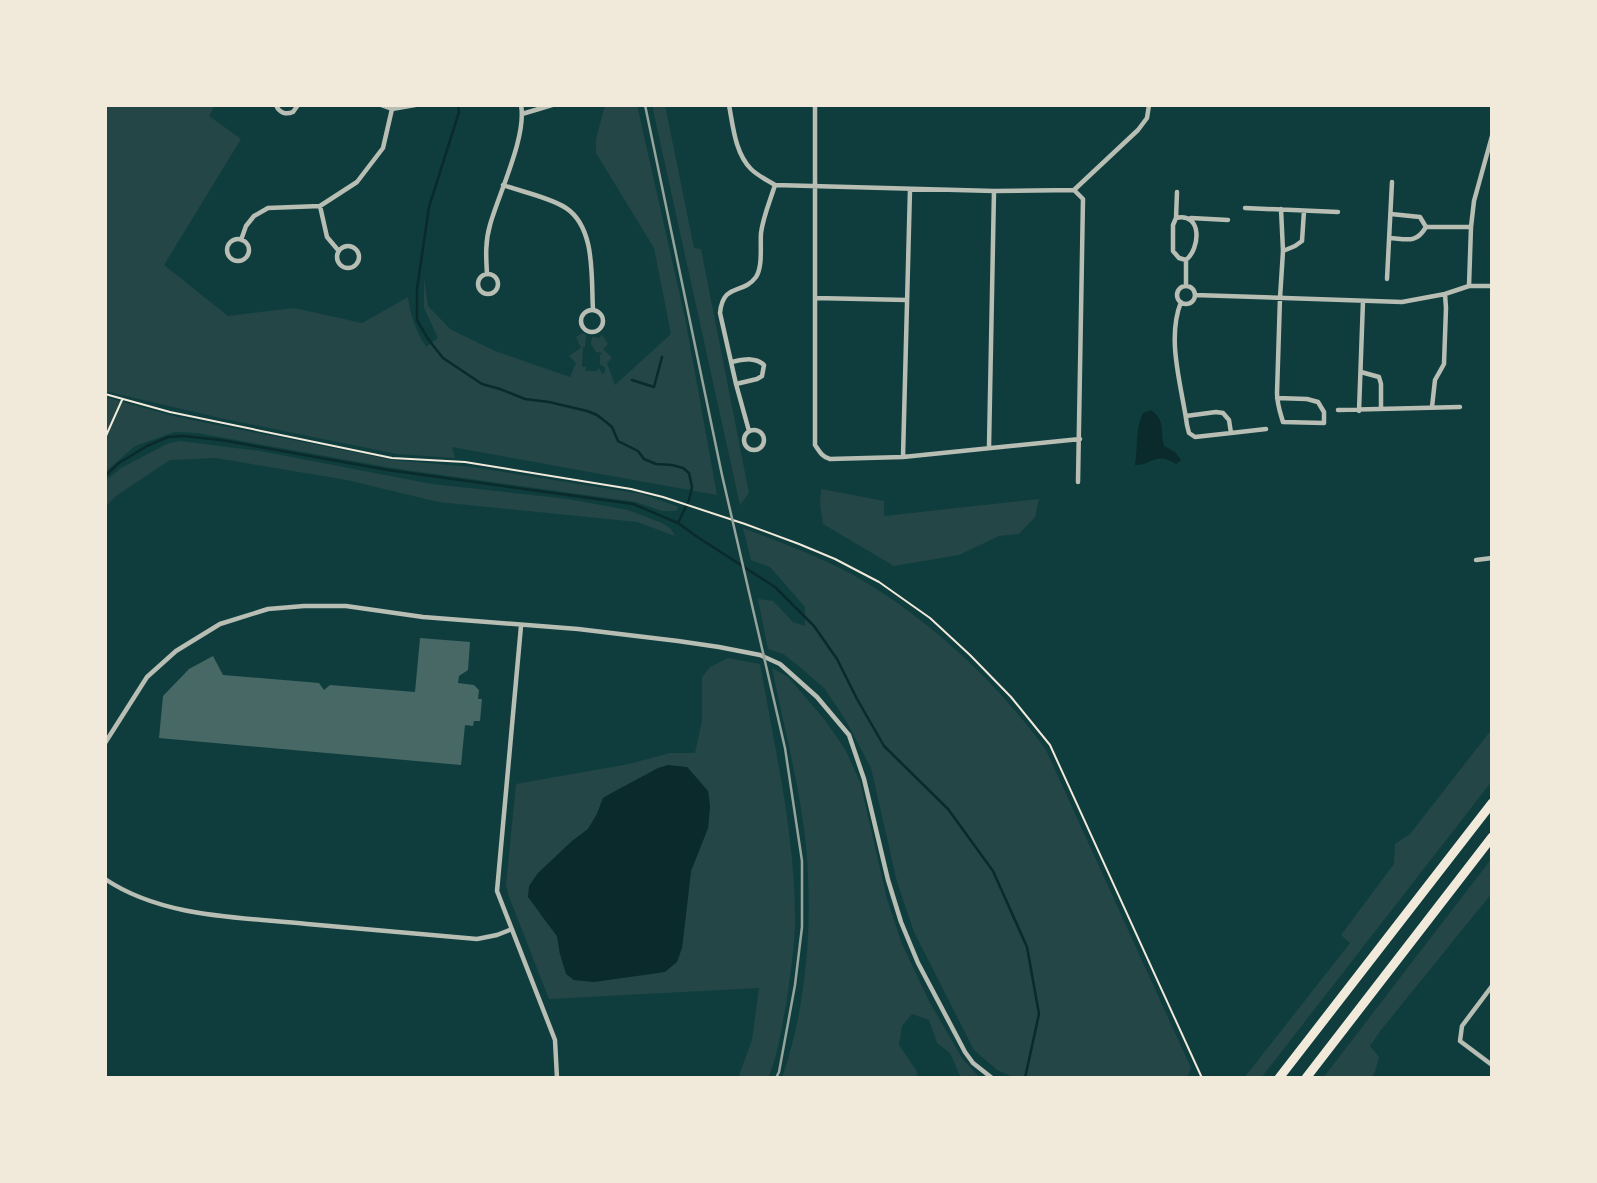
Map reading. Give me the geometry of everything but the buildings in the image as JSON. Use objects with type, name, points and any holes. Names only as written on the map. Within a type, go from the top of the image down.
[{"type":"highway","points":[[1279,1078],[1492,803]]},
{"type":"highway","points":[[1306,1078],[1492,837]]},
{"type":"street","points":[[276,105],[279,111],[286,114],[293,112],[298,105]]},
{"type":"street","points":[[381,105],[392,108],[415,105]]},
{"type":"street","points":[[487,274],[486,241],[519,135],[521,105]]},
{"type":"street","points":[[522,114],[552,105]]},
{"type":"street","points":[[729,105],[737,146],[744,160],[752,170],[775,185],[994,191],[1074,190],[1138,130],[1147,118],[1149,105]]},
{"type":"street","points":[[815,105],[815,445],[830,459],[903,457],[1080,439]]},
{"type":"street","points":[[241,240],[246,226],[254,216],[268,208],[320,206],[357,182],[383,148],[392,108]]},
{"type":"street","points":[[1469,286],[1474,201],[1492,136]]},
{"type":"street","points":[[1387,279],[1392,182]]},
{"type":"street","points":[[749,431],[720,313],[723,297],[749,284],[758,275],[764,217],[775,185]]},
{"type":"street","points":[[503,186],[556,204],[567,209],[579,220],[588,242],[593,310]]},
{"type":"street","points":[[903,457],[910,189]]},
{"type":"street","points":[[1074,190],[1083,199],[1078,482]]},
{"type":"street","points":[[989,447],[994,191]]},
{"type":"street","points":[[1177,192],[1173,251],[1179,258],[1186,260]]},
{"type":"street","points":[[320,206],[327,237],[338,250],[337,260],[341,266],[351,268],[357,263],[358,252],[352,246],[338,250]]},
{"type":"street","points":[[1245,208],[1338,212]]},
{"type":"street","points":[[1277,398],[1318,402],[1324,412],[1324,423],[1283,422],[1277,398],[1283,251],[1281,209]]},
{"type":"street","points":[[1283,251],[1302,241],[1304,211]]},
{"type":"street","points":[[1391,214],[1420,217],[1426,227]]},
{"type":"street","points":[[1176,218],[1228,220]]},
{"type":"street","points":[[1186,260],[1195,249],[1195,225],[1190,218]]},
{"type":"street","points":[[1426,227],[1471,227]]},
{"type":"street","points":[[1389,238],[1416,239],[1426,227]]},
{"type":"street","points":[[241,240],[247,244],[249,251],[246,258],[236,261],[228,255],[227,248],[231,242],[241,240]]},
{"type":"street","points":[[1186,260],[1186,286]]},
{"type":"street","points":[[487,274],[496,278],[498,284],[494,292],[488,294],[481,292],[477,283],[481,276],[487,274]]},
{"type":"street","points":[[1186,286],[1193,289],[1195,295],[1192,303],[1186,304],[1178,299],[1177,293],[1180,288],[1186,286]]},
{"type":"street","points":[[1195,295],[1402,303],[1469,286],[1492,286]]},
{"type":"street","points":[[1432,407],[1435,380],[1444,363],[1445,294]]},
{"type":"street","points":[[815,298],[907,300]]},
{"type":"street","points":[[1359,411],[1363,300]]},
{"type":"street","points":[[1181,302],[1175,330],[1176,365],[1189,433],[1195,437],[1266,429]]},
{"type":"street","points":[[593,310],[600,313],[603,319],[602,326],[593,332],[584,328],[581,321],[584,314],[593,310]]},
{"type":"street","points":[[731,362],[753,359],[760,360],[764,365],[762,376],[736,384]]},
{"type":"street","points":[[1361,372],[1379,377],[1381,408]]},
{"type":"street","points":[[1338,410],[1460,407]]},
{"type":"street","points":[[1185,416],[1223,413],[1229,420],[1231,433]]},
{"type":"street","points":[[755,430],[763,436],[764,443],[760,449],[754,451],[745,446],[743,439],[749,431],[755,430]]},
{"type":"street","points":[[1476,559],[1492,558]]},
{"type":"street","points":[[105,743],[147,677],[176,651],[220,624],[268,609],[346,606],[424,617],[578,629],[719,646],[760,655],[780,664],[817,697],[849,735],[864,779],[901,922],[918,962],[965,1052],[973,1063],[992,1078]]},
{"type":"street","points":[[521,626],[497,891],[555,1040],[557,1078]]},
{"type":"street","points":[[105,879],[118,888],[153,902],[202,914],[477,939],[512,929]]},
{"type":"street","points":[[1492,986],[1462,1026],[1460,1041],[1492,1065]]},
{"type":"path","points":[[105,394],[170,412],[392,458],[464,461],[631,489],[663,497],[799,544],[879,582],[930,618],[970,655],[1011,697],[1050,745],[1202,1078]]},
{"type":"path","points":[[105,438],[122,399]]},
{"type":"shaded area","points":[[105,105],[215,105],[209,116],[241,139],[164,265],[228,316],[294,308],[362,323],[408,297],[414,323],[426,347],[438,338],[424,308],[424,278],[428,306],[450,329],[495,351],[570,377],[576,363],[569,356],[581,348],[576,337],[583,333],[586,335],[582,367],[586,367],[585,371],[597,371],[599,368],[602,374],[605,373],[605,368],[600,364],[600,355],[603,353],[596,352],[591,344],[592,337],[599,338],[602,335],[608,344],[603,349],[612,358],[607,363],[615,385],[671,334],[654,248],[596,153],[596,139],[605,105],[637,105],[685,318],[717,495],[452,447],[455,458],[397,454],[220,418],[105,391]]},
{"type":"shaded area","points":[[652,105],[665,105],[694,248],[701,249],[749,493],[740,505]]},
{"type":"shaded area","points":[[105,397],[177,417],[393,460],[472,467],[642,494],[679,507],[676,511],[662,511],[636,502],[392,468],[197,433],[175,432],[135,446],[105,472]]},
{"type":"shaded area","points":[[1151,410],[1161,422],[1164,446],[1175,452],[1181,460],[1176,464],[1159,459],[1135,465],[1140,419],[1143,413]]},
{"type":"shaded area","points":[[180,441],[260,451],[432,484],[568,499],[628,510],[662,523],[671,529],[675,536],[637,522],[438,502],[347,480],[216,458],[170,460],[116,496],[105,507],[105,481],[121,468],[169,443]]},
{"type":"shaded area","points":[[821,489],[884,501],[884,516],[1039,499],[1035,517],[1019,534],[999,536],[959,555],[894,566],[823,524]]},
{"type":"shaded area","points":[[743,528],[838,567],[897,602],[952,646],[1025,723],[1046,750],[1191,1068],[1187,1078],[1015,1078],[997,1070],[974,1050],[914,932],[897,882],[871,768],[845,719],[825,689],[783,654],[768,649],[758,599],[773,601],[793,622],[805,626],[805,607],[770,567],[751,560]]},
{"type":"shaded area","points":[[728,658],[760,664],[788,826],[794,892],[794,945],[781,1033],[768,1078],[738,1078],[752,1040],[759,988],[549,999],[506,884],[516,784],[629,764],[670,753],[695,753],[702,721],[702,677],[710,667]],"holes":[[[687,767],[708,791],[708,828],[691,871],[682,948],[560,954],[557,936],[540,914],[562,851],[588,829],[603,798],[643,776]]]},
{"type":"shaded area","points":[[772,668],[788,677],[824,719],[845,749],[860,782],[887,899],[902,944],[930,1003],[962,1058],[980,1078],[961,1078],[950,1053],[937,1043],[929,1020],[912,1014],[902,1026],[899,1045],[916,1070],[918,1078],[782,1078],[802,993],[809,904],[800,801]]},
{"type":"shaded area","points":[[1492,729],[1492,781],[1261,1078],[1244,1078],[1350,943],[1341,935],[1394,864],[1395,844],[1410,834]]},
{"type":"shaded area","points":[[668,765],[687,767],[708,791],[710,806],[708,828],[691,871],[682,948],[677,962],[665,972],[594,982],[574,980],[566,974],[557,936],[528,897],[529,886],[538,873],[588,829],[603,798]]},
{"type":"shaded area","points":[[1492,858],[1492,893],[1370,1046],[1379,1057],[1371,1078],[1323,1078]]},
{"type":"waterway","points":[[458,105],[459,112],[429,207],[417,289],[417,320],[443,358],[482,384],[525,399],[549,402],[597,415],[612,427],[618,441],[638,451],[644,459],[656,464],[683,468],[689,473],[692,487],[679,521]]},
{"type":"waterway","points":[[632,380],[654,387],[662,357]]},
{"type":"waterway","points":[[105,476],[119,463],[147,446],[168,437],[183,436],[221,440],[388,470],[633,504],[678,523],[775,587],[814,626],[837,659],[884,746],[948,809],[993,871],[1027,947],[1039,1014],[1025,1078]]},
{"type":"railway","points":[[645,105],[722,475],[785,748],[802,861],[802,927],[795,985],[776,1078]]}]
